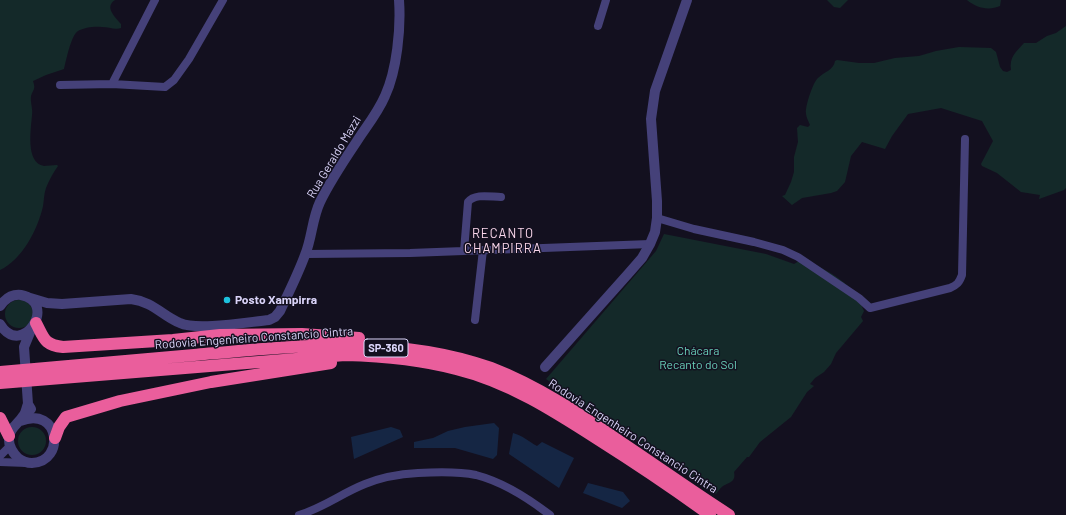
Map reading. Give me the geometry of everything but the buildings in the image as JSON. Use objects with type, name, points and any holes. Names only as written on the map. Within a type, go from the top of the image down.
[{"type":"highway","points":[[35,323],[47,343],[53,346],[63,347],[173,340],[220,335],[288,334],[371,339],[388,342],[406,354]]},
{"type":"highway","name":"Rodovia Engenheiro Constancio Cintra","points":[[0,372],[298,347],[346,345],[406,354],[502,384],[530,397],[560,414],[609,446],[710,515]]},
{"type":"highway","name":"Rodovia Engenheiro Constancio Cintra","points":[[0,383],[344,355],[378,356],[431,352],[468,360],[541,391],[573,410],[729,515]]},
{"type":"highway","points":[[55,438],[59,427],[66,417],[120,401],[211,382],[331,363],[381,362],[406,354]]},
{"type":"highway","points":[[0,418],[10,441]]},
{"type":"street","points":[[112,84],[155,0]]},
{"type":"street","points":[[60,85],[112,84],[161,87],[169,84],[174,80],[189,59],[223,0]]},
{"type":"street","name":"Rua Geraldo Mazzi","points":[[62,304],[131,299],[142,300],[179,323],[189,326],[203,327],[269,320],[275,317],[280,311],[306,254],[315,214],[320,202],[343,162],[377,111],[385,96],[391,80],[398,33],[399,0]]},
{"type":"street","points":[[598,26],[606,0]]},
{"type":"street","points":[[545,367],[642,258],[655,232],[657,200],[650,118],[655,91],[687,0]]},
{"type":"street","points":[[657,218],[694,229],[783,250],[863,301],[870,308],[950,288],[956,286],[960,282],[962,275],[965,139]]},
{"type":"street","points":[[464,251],[468,202],[476,197],[501,197]]},
{"type":"street","points":[[306,254],[464,251],[650,244]]},
{"type":"street","points":[[475,320],[484,250]]},
{"type":"street","points":[[0,306],[5,300],[12,296],[20,295],[47,303],[62,304]]},
{"type":"street","points":[[0,456],[10,441],[13,427],[25,414],[28,404],[24,349],[35,323],[37,308],[28,297]]},
{"type":"street","points":[[0,324],[3,329],[10,333],[17,335],[25,334],[35,323],[62,304]]},
{"type":"street","points":[[10,333],[24,349]]},
{"type":"street","points":[[28,404],[38,418]]},
{"type":"street","points":[[0,462],[37,462],[50,454],[54,446],[55,438],[52,429],[46,422],[38,418],[28,417],[20,421]]},
{"type":"street","points":[[10,441],[13,454],[20,460],[28,463]]},
{"type":"street","points":[[299,515],[318,509],[365,483],[392,475],[434,472],[475,475],[493,481],[520,494],[550,515]]},
{"type":"green space","points":[[0,0],[115,0],[110,6],[110,9],[121,24],[121,28],[93,27],[78,31],[75,33],[71,43],[64,69],[33,81],[34,88],[31,96],[32,113],[30,144],[34,159],[44,166],[58,166],[46,188],[41,215],[28,243],[15,259],[0,270]]},
{"type":"green space","points":[[827,0],[848,0],[840,8],[834,7]]},
{"type":"green space","points":[[967,0],[1001,0],[1000,6],[996,8],[983,8]]},
{"type":"green space","points":[[1066,26],[1066,188],[1064,190],[1039,199],[1040,195],[1021,192],[997,173],[982,166],[981,164],[993,141],[982,121],[941,108],[908,114],[892,136],[885,149],[862,142],[851,156],[845,182],[837,191],[802,198],[792,205],[782,196],[785,195],[794,172],[794,157],[798,142],[797,128],[800,125],[808,127],[810,125],[806,116],[806,110],[812,89],[816,80],[833,67],[835,61],[874,63],[895,58],[919,56],[959,47],[991,48],[996,52],[1000,67],[1003,71],[1007,72],[1011,70],[1012,58],[1024,43],[1036,43]]},
{"type":"green space","name":"Chácara Recanto do Sol","points":[[664,234],[766,254],[794,264],[801,260],[808,262],[824,269],[847,285],[858,297],[864,311],[861,317],[863,321],[836,353],[831,364],[810,384],[814,386],[807,392],[791,417],[760,442],[749,457],[747,457],[734,472],[733,480],[722,487],[716,494],[546,379],[656,251]]},
{"type":"green space","points":[[19,300],[25,301],[29,304],[32,308],[32,320],[29,324],[25,327],[19,328],[13,327],[9,324],[6,320],[5,314],[6,308],[9,304],[13,301]]},
{"type":"green space","points":[[32,427],[42,431],[46,441],[42,451],[32,455],[22,451],[18,441],[22,431]]},
{"type":"water","points":[[494,423],[499,428],[497,455],[493,459],[455,448],[414,448],[414,442],[433,438],[448,431]]},
{"type":"water","points":[[391,427],[400,430],[403,437],[354,459],[351,437]]},
{"type":"water","points":[[513,433],[523,437],[537,446],[542,442],[574,458],[559,488],[509,454]]},
{"type":"water","points":[[588,483],[623,492],[630,501],[622,508],[583,493]]},
{"type":"place","name":"Posto Xampirra","points":[[227,300]]},
{"type":"district","name":"RECANTO CHAMPIRRA","points":[[503,242]]}]
